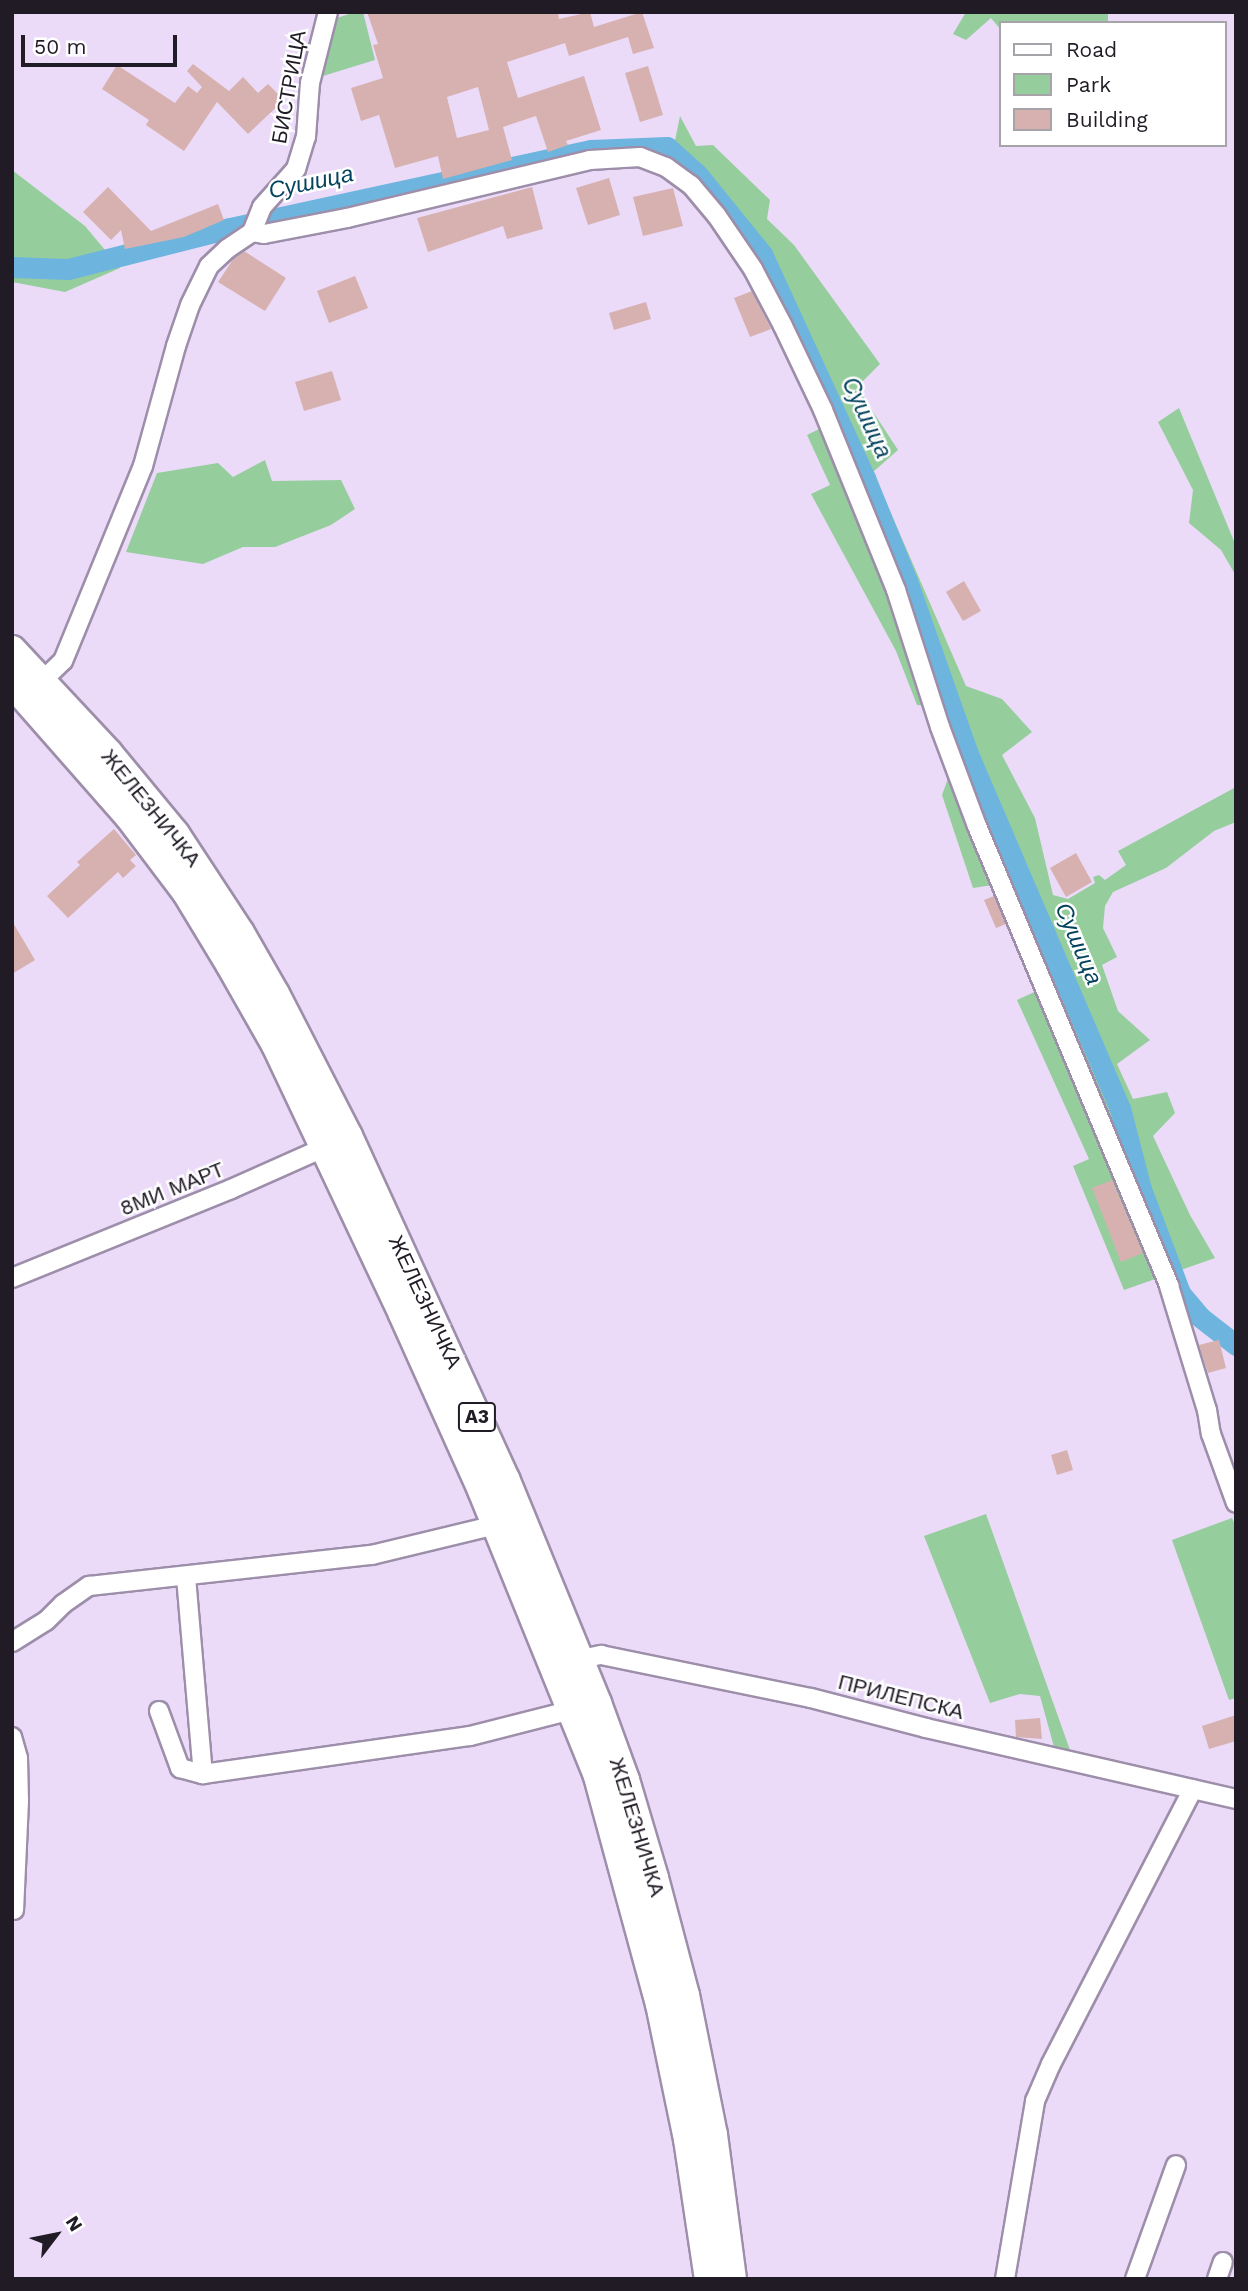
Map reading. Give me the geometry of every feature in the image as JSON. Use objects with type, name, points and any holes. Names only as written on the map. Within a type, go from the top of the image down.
[{"type":"main road","name":"ЖЕЛЕЗНИЧКА","points":[[12,650],[27,687],[108,753],[175,834],[209,882],[275,994],[404,1314],[496,1525],[567,1663]]},
{"type":"main road","name":"ЖЕЛЕЗНИЧКА","points":[[336,1142],[506,1481],[584,1707],[625,1780],[685,1995],[713,2135],[732,2279]]},
{"type":"main road","name":"ЖЕЛЕЗНИЧКА","points":[[584,1707],[597,1776],[660,2004],[688,2139],[709,2279]]},
{"type":"street","name":"БИСТРИЦА","points":[[252,232],[262,207],[296,169],[306,137],[310,83],[328,12]]},
{"type":"street","points":[[27,687],[63,661],[143,466],[190,305],[209,266],[227,249],[252,232],[264,234],[347,218],[590,160],[640,157],[666,167],[691,185],[717,216],[753,270],[811,386],[896,590],[977,827],[1169,1286],[1207,1410],[1211,1434],[1236,1503]]},
{"type":"street","name":"8МИ МАРТ","points":[[12,1278],[231,1189],[336,1142]]},
{"type":"street","points":[[12,1642],[46,1621],[63,1604],[89,1587],[372,1555],[496,1525]]},
{"type":"street","points":[[186,1577],[202,1774]]},
{"type":"street","name":"ПРИЛЕПСКА","points":[[567,1663],[601,1655],[811,1698],[926,1728],[1236,1799]]},
{"type":"street","points":[[159,1710],[180,1768],[202,1774],[470,1735],[584,1707]]},
{"type":"street","points":[[12,1737],[18,1758],[19,1801],[14,1910]]},
{"type":"street","points":[[1005,2279],[1035,2101],[1051,2064],[1193,1789]]},
{"type":"street","points":[[1135,2279],[1176,2165]]},
{"type":"green space","points":[[363,12],[375,60],[323,76],[337,18]]},
{"type":"green space","points":[[966,12],[1108,12],[1108,21],[1000,21],[1000,29],[991,18],[966,40],[953,34]]},
{"type":"green space","points":[[680,116],[696,146],[713,145],[770,200],[767,219],[794,245],[880,364],[857,387],[898,450],[873,472],[966,686],[1002,699],[1032,732],[1002,755],[1035,818],[1053,895],[1068,899],[1095,883],[1093,877],[1099,875],[1105,880],[1126,865],[1118,851],[1236,787],[1236,822],[1214,831],[1166,868],[1113,892],[1105,906],[1103,928],[1117,957],[1102,965],[1118,1011],[1150,1040],[1117,1064],[1133,1099],[1167,1092],[1175,1113],[1153,1136],[1190,1215],[1215,1258],[1124,1290],[1073,1166],[1089,1159],[1017,1000],[1043,988],[999,884],[973,888],[942,795],[950,773],[931,706],[917,705],[896,651],[811,494],[830,485],[807,435],[821,428],[753,268],[671,160]]},
{"type":"green space","points":[[12,170],[85,226],[120,268],[65,292],[12,282]]},
{"type":"green space","points":[[1179,408],[1236,546],[1236,576],[1221,550],[1189,523],[1193,490],[1158,422]]},
{"type":"green space","points":[[265,460],[272,481],[341,480],[355,509],[331,525],[275,547],[243,547],[203,564],[126,552],[157,473],[218,463],[233,477]]},
{"type":"green space","points":[[986,1514],[1070,1750],[1054,1747],[1040,1696],[1020,1694],[990,1703],[924,1536]]},
{"type":"green space","points":[[1232,1518],[1236,1527],[1236,1698],[1229,1700],[1172,1540]]},
{"type":"building","points":[[367,12],[558,12],[559,19],[590,12],[594,27],[642,12],[654,48],[633,54],[628,37],[569,56],[565,43],[507,62],[518,98],[584,76],[601,130],[566,141],[568,145],[548,152],[536,116],[503,127],[512,160],[443,179],[438,156],[395,168],[379,115],[361,121],[351,88],[383,78],[373,45],[378,44]],"holes":[[[478,87],[489,130],[457,138],[447,97]]]},
{"type":"building","points":[[193,64],[229,91],[243,77],[258,93],[268,84],[284,100],[248,134],[217,102],[184,151],[146,125],[149,120],[102,89],[117,65],[175,103],[188,86],[197,93],[202,87],[187,71]]},
{"type":"building","points":[[648,66],[663,115],[640,122],[625,73]]},
{"type":"building","points":[[609,178],[620,215],[588,225],[576,188]]},
{"type":"building","points":[[108,187],[151,231],[218,204],[224,220],[184,237],[125,249],[121,230],[111,240],[83,212]]},
{"type":"building","points":[[532,187],[543,229],[507,239],[503,226],[428,252],[417,218]]},
{"type":"building","points":[[673,188],[683,226],[643,236],[633,197]]},
{"type":"building","points":[[244,251],[286,278],[265,311],[218,282],[234,258]]},
{"type":"building","points":[[355,276],[368,308],[329,323],[317,291]]},
{"type":"building","points":[[752,291],[771,329],[750,337],[734,298]]},
{"type":"building","points":[[646,302],[651,319],[614,330],[609,313]]},
{"type":"building","points":[[332,371],[341,400],[304,411],[295,382]]},
{"type":"building","points":[[964,581],[981,611],[963,621],[946,592]]},
{"type":"building","points":[[114,829],[136,855],[130,860],[136,866],[123,878],[118,872],[68,918],[47,896],[80,865],[77,862]]},
{"type":"building","points":[[1076,853],[1092,882],[1066,897],[1050,868]]},
{"type":"building","points":[[994,896],[1006,924],[996,928],[984,900]]},
{"type":"building","points":[[12,921],[35,960],[12,974]]},
{"type":"building","points":[[1112,1180],[1143,1253],[1121,1262],[1092,1188]]},
{"type":"building","points":[[1219,1340],[1226,1368],[1208,1373],[1199,1345]]},
{"type":"building","points":[[1067,1450],[1073,1470],[1057,1475],[1051,1455]]},
{"type":"building","points":[[1236,1715],[1236,1741],[1209,1749],[1202,1726]]},
{"type":"building","points":[[1040,1718],[1042,1739],[1016,1737],[1015,1720]]},
{"type":"waterway","name":"Сушица","points":[[12,267],[68,269],[230,228],[591,150],[667,147],[698,175],[762,254],[865,478],[907,581],[968,754],[1120,1108],[1141,1189],[1180,1293],[1200,1317],[1236,1345]]}]
